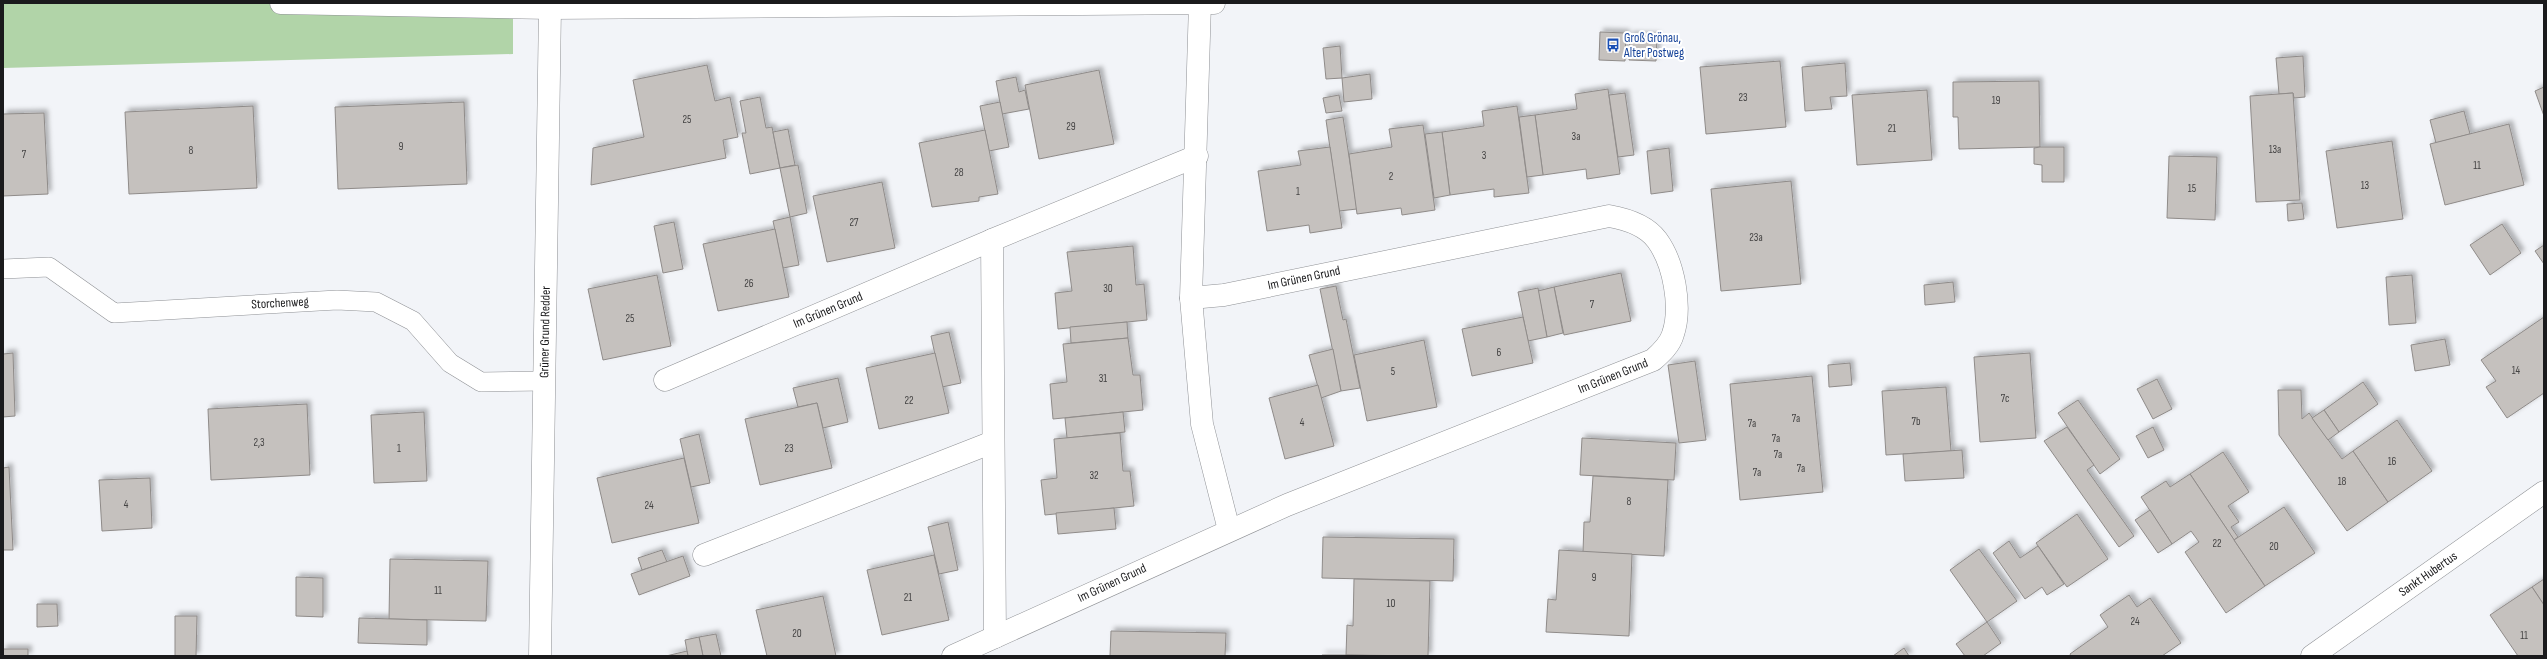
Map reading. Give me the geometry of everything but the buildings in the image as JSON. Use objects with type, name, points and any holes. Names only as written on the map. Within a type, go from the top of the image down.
[{"type":"street","points":[[281,3],[550,8],[1214,3]]},
{"type":"street","points":[[1200,3],[1197,156],[1191,298],[1202,424],[1229,530]]},
{"type":"street","name":"Grüner Grund Redder","points":[[540,656],[550,8]]},
{"type":"street","name":"Im Grünen Grund","points":[[664,380],[992,240],[1197,156]]},
{"type":"street","name":"Im Grünen Grund","points":[[953,656],[1229,530],[1653,360],[1664,350],[1673,334],[1676,305],[1670,269],[1657,239],[1638,225],[1609,216],[1232,293],[1191,298]]},
{"type":"street","points":[[992,240],[995,637]]},
{"type":"street","points":[[704,555],[993,442]]},
{"type":"street","name":"Sankt Hubertus","points":[[2312,656],[2544,492]]},
{"type":"lane","name":"Storchenweg","points":[[3,268],[49,267],[114,313],[337,300],[376,302],[413,321],[450,363],[481,382],[544,382]]},
{"type":"green space","points":[[3,3],[513,3],[513,54],[3,68]]},
{"type":"place","name":"Groß Grönau, Alter Postweg","points":[[1613,45]]}]
